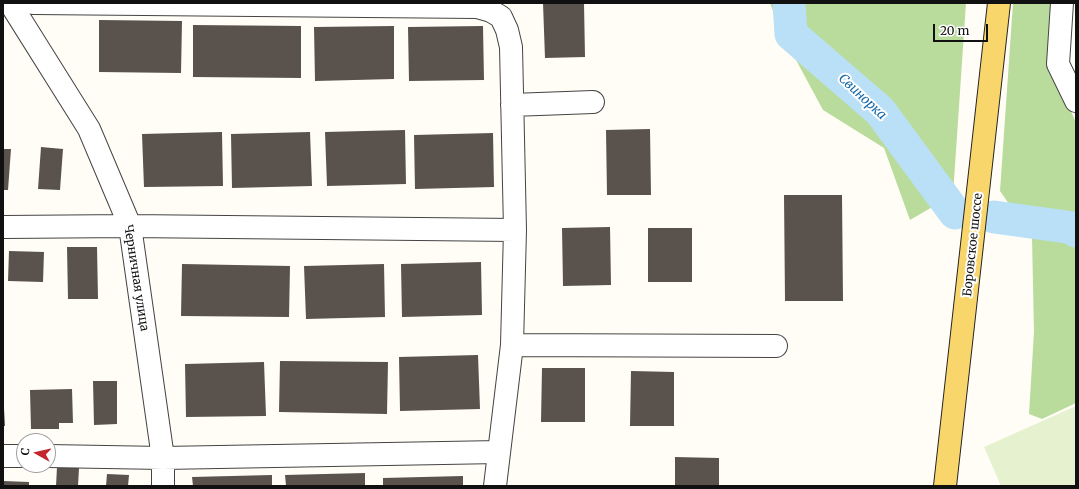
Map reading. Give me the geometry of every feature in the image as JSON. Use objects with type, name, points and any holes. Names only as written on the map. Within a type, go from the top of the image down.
[{"type":"main road","name":"Боровское шоссе","points":[[945,486],[999,3]]},
{"type":"street","name":"Черничная улица","points":[[10,3],[89,129],[130,226],[163,458],[163,486]]},
{"type":"street","points":[[33,3],[477,7],[491,11],[501,17],[507,30],[511,47],[515,230],[512,345],[495,486]]},
{"type":"street","points":[[1062,3],[1067,62],[1076,100]]},
{"type":"street","points":[[512,105],[593,102]]},
{"type":"street","points":[[3,227],[130,226],[515,230]]},
{"type":"street","points":[[512,345],[776,346]]},
{"type":"street","points":[[56,456],[163,458],[499,452]]},
{"type":"street","points":[[3,456],[16,456]]},
{"type":"green space","points":[[770,3],[966,3],[953,195],[910,220],[884,148],[823,110],[782,34]]},
{"type":"green space","points":[[1013,3],[1054,3],[1053,68],[1076,123],[1076,403],[1042,419],[1029,414],[1034,332],[1032,237],[1000,191]]},
{"type":"green space","points":[[1076,406],[1076,486],[1001,486],[984,447]]},
{"type":"building","points":[[543,3],[584,3],[585,57],[545,58]]},
{"type":"building","points":[[99,20],[182,21],[181,73],[99,72]]},
{"type":"building","points":[[193,25],[301,26],[301,78],[193,77]]},
{"type":"building","points":[[394,26],[394,79],[315,81],[314,27]]},
{"type":"building","points":[[483,26],[484,80],[409,81],[408,27]]},
{"type":"building","points":[[650,129],[651,195],[607,195],[606,130]]},
{"type":"building","points":[[405,130],[406,184],[327,186],[325,132]]},
{"type":"building","points":[[222,132],[223,186],[144,187],[142,134]]},
{"type":"building","points":[[310,132],[312,186],[232,188],[231,134]]},
{"type":"building","points":[[493,133],[494,187],[415,189],[414,135]]},
{"type":"building","points":[[41,147],[63,149],[60,190],[38,189]]},
{"type":"building","points":[[3,149],[11,149],[8,190],[3,190]]},
{"type":"building","points":[[784,195],[842,195],[843,301],[785,301]]},
{"type":"building","points":[[610,227],[611,285],[563,286],[562,228]]},
{"type":"building","points":[[648,228],[692,228],[692,282],[648,282]]},
{"type":"building","points":[[67,247],[97,247],[98,299],[68,299]]},
{"type":"building","points":[[9,251],[44,252],[43,282],[8,281]]},
{"type":"building","points":[[481,262],[482,315],[402,317],[401,264]]},
{"type":"building","points":[[182,264],[290,266],[289,317],[181,316]]},
{"type":"building","points":[[384,264],[385,317],[306,319],[304,266]]},
{"type":"building","points":[[478,355],[480,409],[400,411],[399,357]]},
{"type":"building","points":[[280,361],[388,362],[387,414],[279,412]]},
{"type":"building","points":[[264,362],[266,416],[186,417],[185,364]]},
{"type":"building","points":[[542,368],[585,368],[585,422],[541,422]]},
{"type":"building","points":[[631,371],[674,372],[674,426],[630,426]]},
{"type":"building","points":[[93,381],[117,381],[117,424],[94,425]]},
{"type":"building","points":[[72,389],[73,423],[59,423],[59,429],[31,429],[30,390]]},
{"type":"building","points":[[4,408],[5,426],[3,426]]},
{"type":"building","points":[[675,457],[719,458],[719,486],[675,486]]},
{"type":"building","points":[[57,467],[79,468],[78,486],[56,486]]},
{"type":"building","points":[[365,473],[365,486],[286,486],[285,475]]},
{"type":"building","points":[[107,474],[129,475],[128,486],[106,486]]},
{"type":"building","points":[[272,475],[272,486],[193,486],[192,477]]},
{"type":"building","points":[[463,476],[463,486],[383,486],[383,478]]},
{"type":"building","points":[[3,481],[29,482],[29,486],[3,486]]},
{"type":"waterway","name":"Свинорка","points":[[789,3],[791,34],[880,111],[955,213]]},
{"type":"waterway","name":"Свинорка","points":[[994,217],[1074,228],[1076,231]]}]
